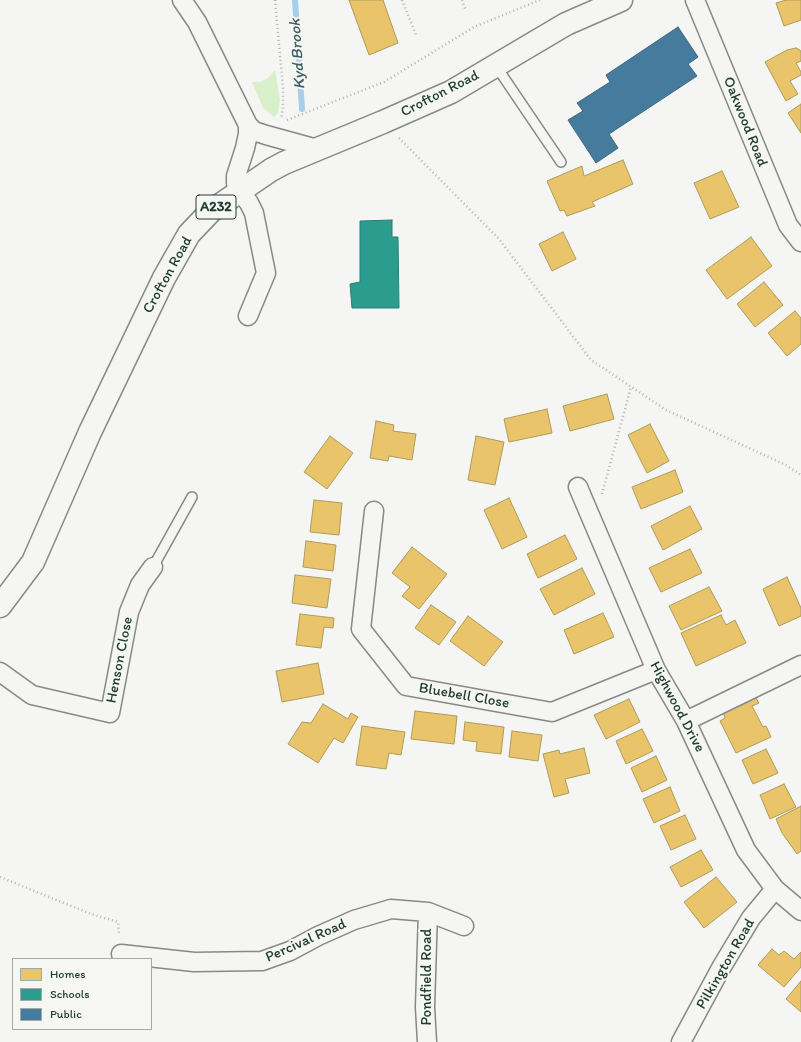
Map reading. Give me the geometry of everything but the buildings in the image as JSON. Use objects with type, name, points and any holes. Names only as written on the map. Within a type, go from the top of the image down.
[{"type":"main road","name":"Crofton Road","points":[[0,606],[33,562],[90,432],[164,278],[189,234],[211,211],[271,170],[284,163],[451,92],[566,24],[621,0]]},
{"type":"street","points":[[182,0],[197,22],[248,125],[254,130],[266,135],[318,149]]},
{"type":"street","name":"Oakwood Road","points":[[695,0],[788,225],[801,242]]},
{"type":"street","points":[[248,125],[248,134],[236,176],[236,184],[254,213],[266,273],[248,316]]},
{"type":"street","name":"Highwood Drive","points":[[578,487],[656,670],[686,721],[746,850],[775,889],[801,911]]},
{"type":"street","name":"Bluebell Close","points":[[374,511],[362,629],[406,686],[552,712],[656,670]]},
{"type":"street","name":"Henson Close","points":[[0,672],[32,695],[110,713],[129,612],[140,585],[153,567]]},
{"type":"street","points":[[686,721],[801,665]]},
{"type":"street","name":"Pilkington Road","points":[[681,1042],[721,968],[751,918],[775,889]]},
{"type":"street","name":"Percival Road","points":[[121,954],[194,962],[262,961],[290,951],[318,936],[354,920],[391,909],[428,912],[464,926]]},
{"type":"street","name":"Pondfield Road","points":[[427,1042],[425,1007],[428,912]]},
{"type":"lane","points":[[496,66],[561,162]]},
{"type":"lane","points":[[153,567],[192,497]]},
{"type":"path","points":[[275,0],[283,88],[283,108],[279,124],[384,82],[474,28],[540,0]]},
{"type":"path","points":[[402,0],[416,35]]},
{"type":"path","points":[[462,0],[466,11]]},
{"type":"path","points":[[383,122],[499,239],[591,360],[666,410],[786,464],[801,475]]},
{"type":"path","points":[[602,494],[631,387]]},
{"type":"path","points":[[0,877],[91,914],[118,922],[121,954]]},
{"type":"green space","points":[[275,70],[280,100],[278,113],[274,117],[263,108],[252,82],[260,82],[268,78]]},
{"type":"waterway","name":"Kyd Brook","points":[[295,0],[302,109]]}]
